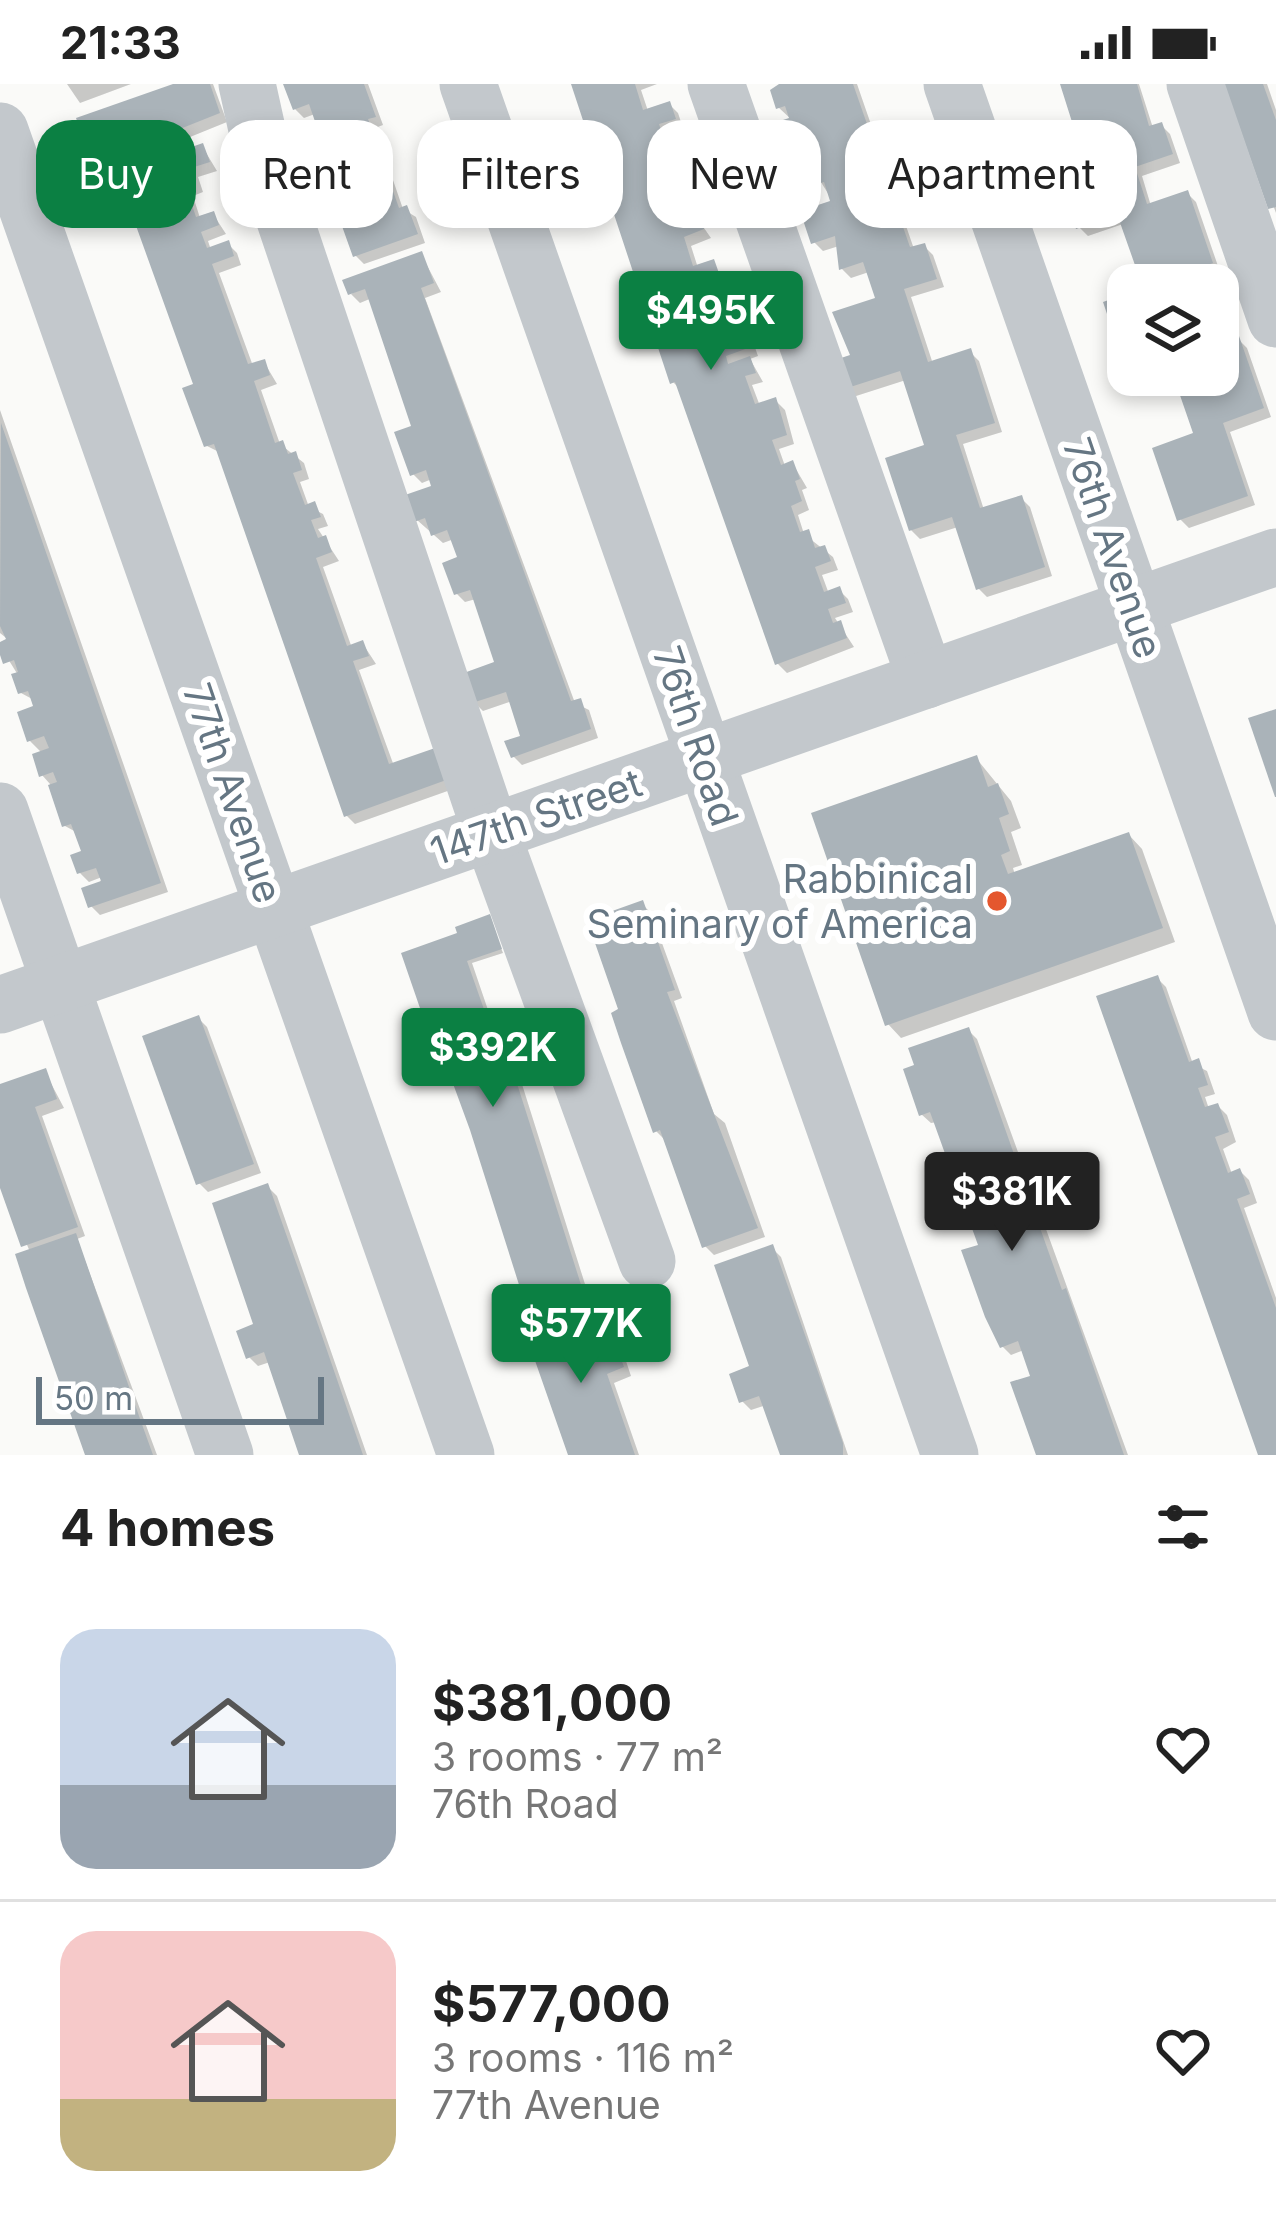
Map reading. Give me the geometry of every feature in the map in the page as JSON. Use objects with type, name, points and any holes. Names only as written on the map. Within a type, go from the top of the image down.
[{"type":"street","points":[[247,84],[262,152],[491,832],[646,1261]]},
{"type":"street","name":"76th Road","points":[[468,84],[950,1455]]},
{"type":"street","points":[[716,84],[926,680]]},
{"type":"street","name":"76th Avenue","points":[[952,84],[1276,1012]]},
{"type":"street","points":[[1195,84],[1276,319]]},
{"type":"street","name":"77th Avenue","points":[[0,131],[466,1455]]},
{"type":"street","name":"147th Street","points":[[0,1005],[1276,557]]},
{"type":"street","points":[[0,811],[225,1455]]},
{"type":"building","points":[[173,84],[210,84],[220,113],[196,123],[76,118]]},
{"type":"building","points":[[283,84],[364,84],[376,117],[314,120],[309,104],[293,110]]},
{"type":"building","points":[[571,84],[635,84],[643,110],[670,101],[676,119],[647,120],[647,228],[704,228],[684,237],[693,266],[714,259],[721,279],[708,283],[719,312],[711,314],[717,332],[743,323],[751,347],[726,356],[728,364],[750,356],[756,373],[745,376],[755,404],[776,397],[787,435],[772,440],[781,465],[793,460],[800,479],[795,481],[802,501],[791,506],[800,532],[809,529],[815,548],[825,545],[831,561],[815,567],[824,592],[840,586],[846,603],[828,609],[833,623],[841,620],[847,638],[775,665],[675,382],[670,384],[619,228],[623,228],[623,120],[583,120]]},
{"type":"building","points":[[779,84],[853,84],[866,120],[845,120],[845,228],[903,228],[910,247],[925,243],[937,279],[904,289],[928,362],[971,348],[995,423],[956,435],[980,508],[1022,495],[1045,567],[976,590],[952,517],[909,531],[885,458],[924,445],[900,371],[841,390],[832,361],[850,355],[832,312],[875,298],[863,262],[839,270],[835,236],[811,244],[806,228],[821,228],[821,204],[830,201],[821,183],[821,120],[783,120],[789,118],[785,106],[776,109],[770,90]]},
{"type":"building","points":[[1060,84],[1137,84],[1149,126],[1162,122],[1173,154],[1137,166],[1137,120],[1071,120]]},
{"type":"building","points":[[1224,84],[1263,84],[1276,120],[1276,207],[1268,209]]},
{"type":"building","points":[[203,143],[210,162],[196,166],[196,145]]},
{"type":"building","points":[[1137,173],[1147,204],[1188,190],[1213,263],[1135,264],[1122,228],[1137,228]]},
{"type":"building","points":[[393,191],[399,208],[407,205],[418,234],[353,257],[343,228],[393,228]]},
{"type":"building","points":[[214,211],[219,225],[201,232],[207,248],[229,240],[234,256],[212,264],[248,364],[265,359],[270,375],[254,381],[275,443],[283,440],[288,454],[296,451],[302,470],[293,473],[305,505],[315,501],[321,517],[311,520],[318,538],[326,535],[332,552],[316,558],[347,646],[363,640],[369,656],[353,661],[389,764],[438,747],[449,779],[344,817],[214,444],[204,447],[182,388],[193,384],[137,228],[196,228],[196,217]]},
{"type":"building","points":[[422,251],[434,283],[421,288],[571,701],[581,698],[591,729],[511,758],[504,741],[520,736],[506,692],[472,703],[461,674],[494,662],[470,590],[454,595],[442,563],[457,557],[447,530],[431,536],[425,518],[414,522],[405,495],[431,486],[426,470],[410,476],[394,432],[411,426],[365,289],[348,295],[342,280]]},
{"type":"building","points":[[1239,336],[1264,408],[1223,423],[1248,496],[1177,521],[1152,448],[1193,433],[1180,396],[1239,396]]},
{"type":"building","points":[[1,423],[161,883],[88,908],[81,888],[101,881],[96,868],[77,874],[70,855],[81,851],[71,824],[62,827],[48,785],[57,782],[53,772],[39,777],[32,754],[49,748],[44,736],[27,742],[17,712],[33,706],[28,691],[18,694],[11,674],[18,672],[14,660],[3,664],[0,655],[0,642],[6,639],[0,626]]},
{"type":"building","points":[[1276,709],[1276,797],[1275,797],[1248,718]]},
{"type":"building","name":"Rabbinical Seminary of America","points":[[977,755],[988,787],[998,783],[1009,814],[999,818],[1010,851],[1001,855],[1008,874],[1129,832],[1163,928],[885,1026],[811,813]]},
{"type":"building","points":[[643,900],[675,990],[667,992],[758,1228],[702,1248],[660,1130],[653,1133],[621,1043],[611,1013],[618,1009],[587,920]]},
{"type":"building","points":[[490,914],[502,949],[467,961],[499,1052],[506,1049],[583,1291],[527,1310],[470,1130],[448,1070],[442,1072],[401,953],[457,933],[455,927]]},
{"type":"building","points":[[1158,975],[1189,1062],[1199,1058],[1208,1085],[1198,1088],[1205,1107],[1218,1103],[1229,1132],[1215,1137],[1228,1173],[1240,1168],[1250,1194],[1237,1199],[1276,1308],[1276,1455],[1258,1455],[1096,996]]},
{"type":"building","points":[[199,1015],[254,1164],[196,1185],[142,1036]]},
{"type":"building","points":[[969,1027],[1124,1455],[1036,1455],[1010,1382],[1030,1376],[1018,1341],[1000,1348],[985,1317],[961,1250],[978,1245],[930,1112],[919,1116],[903,1069],[914,1065],[908,1048]]},
{"type":"building","points":[[46,1068],[57,1099],[35,1107],[78,1227],[21,1247],[0,1188],[0,1084]]},
{"type":"building","points":[[268,1183],[363,1455],[299,1455],[264,1352],[246,1359],[236,1331],[253,1324],[212,1203]]},
{"type":"building","points":[[76,1233],[153,1455],[85,1455],[26,1288],[15,1254]]},
{"type":"building","points":[[773,1244],[843,1443],[843,1455],[780,1455],[759,1396],[739,1403],[729,1374],[749,1366],[714,1265]]},
{"type":"building","points":[[584,1312],[595,1343],[613,1336],[624,1367],[607,1374],[635,1455],[568,1455],[525,1332]]},
{"type":"place","name":"Rabbinical Seminary of America","points":[[997,901]]}]
